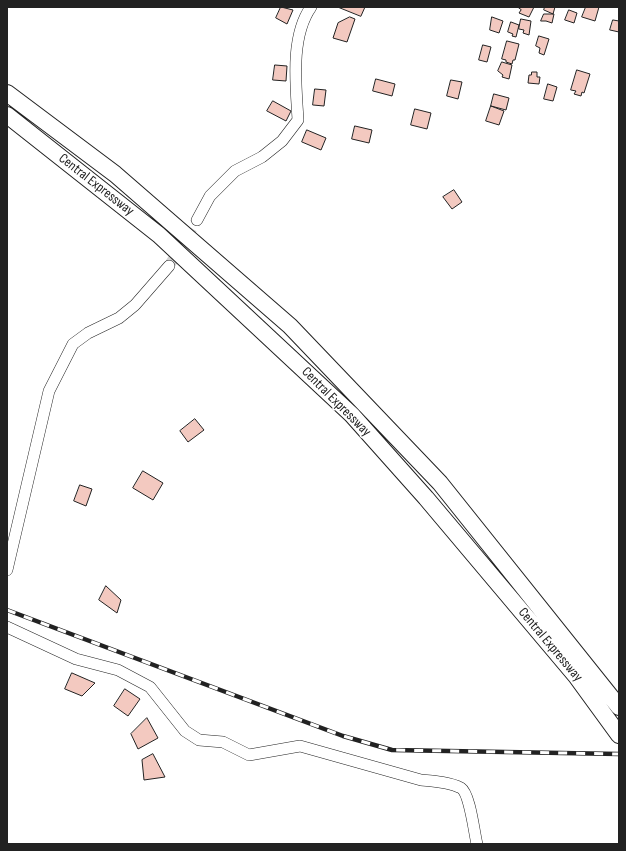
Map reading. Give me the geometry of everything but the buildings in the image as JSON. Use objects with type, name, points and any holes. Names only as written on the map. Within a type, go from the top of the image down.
[{"type":"highway","name":"Central Expressway","points":[[7,93],[115,174],[290,326],[440,483],[619,707]]},
{"type":"highway","name":"Central Expressway","points":[[7,115],[159,235],[352,415],[426,498],[576,676],[619,735]]},
{"type":"street","points":[[197,220],[210,196],[235,170],[262,157],[282,141],[298,120],[295,72],[300,35],[306,14],[311,7]]},
{"type":"street","points":[[7,570],[49,390],[73,344],[88,333],[119,318],[135,305],[169,266]]},
{"type":"street","points":[[7,626],[76,659],[118,670],[150,687],[184,731],[200,740],[223,742],[249,755],[300,746],[421,780],[441,782],[461,788],[467,796],[477,844]]},
{"type":"tunnel","points":[[169,266],[197,220]]},
{"type":"railway","points":[[7,610],[343,736],[392,750],[619,754]]}]
